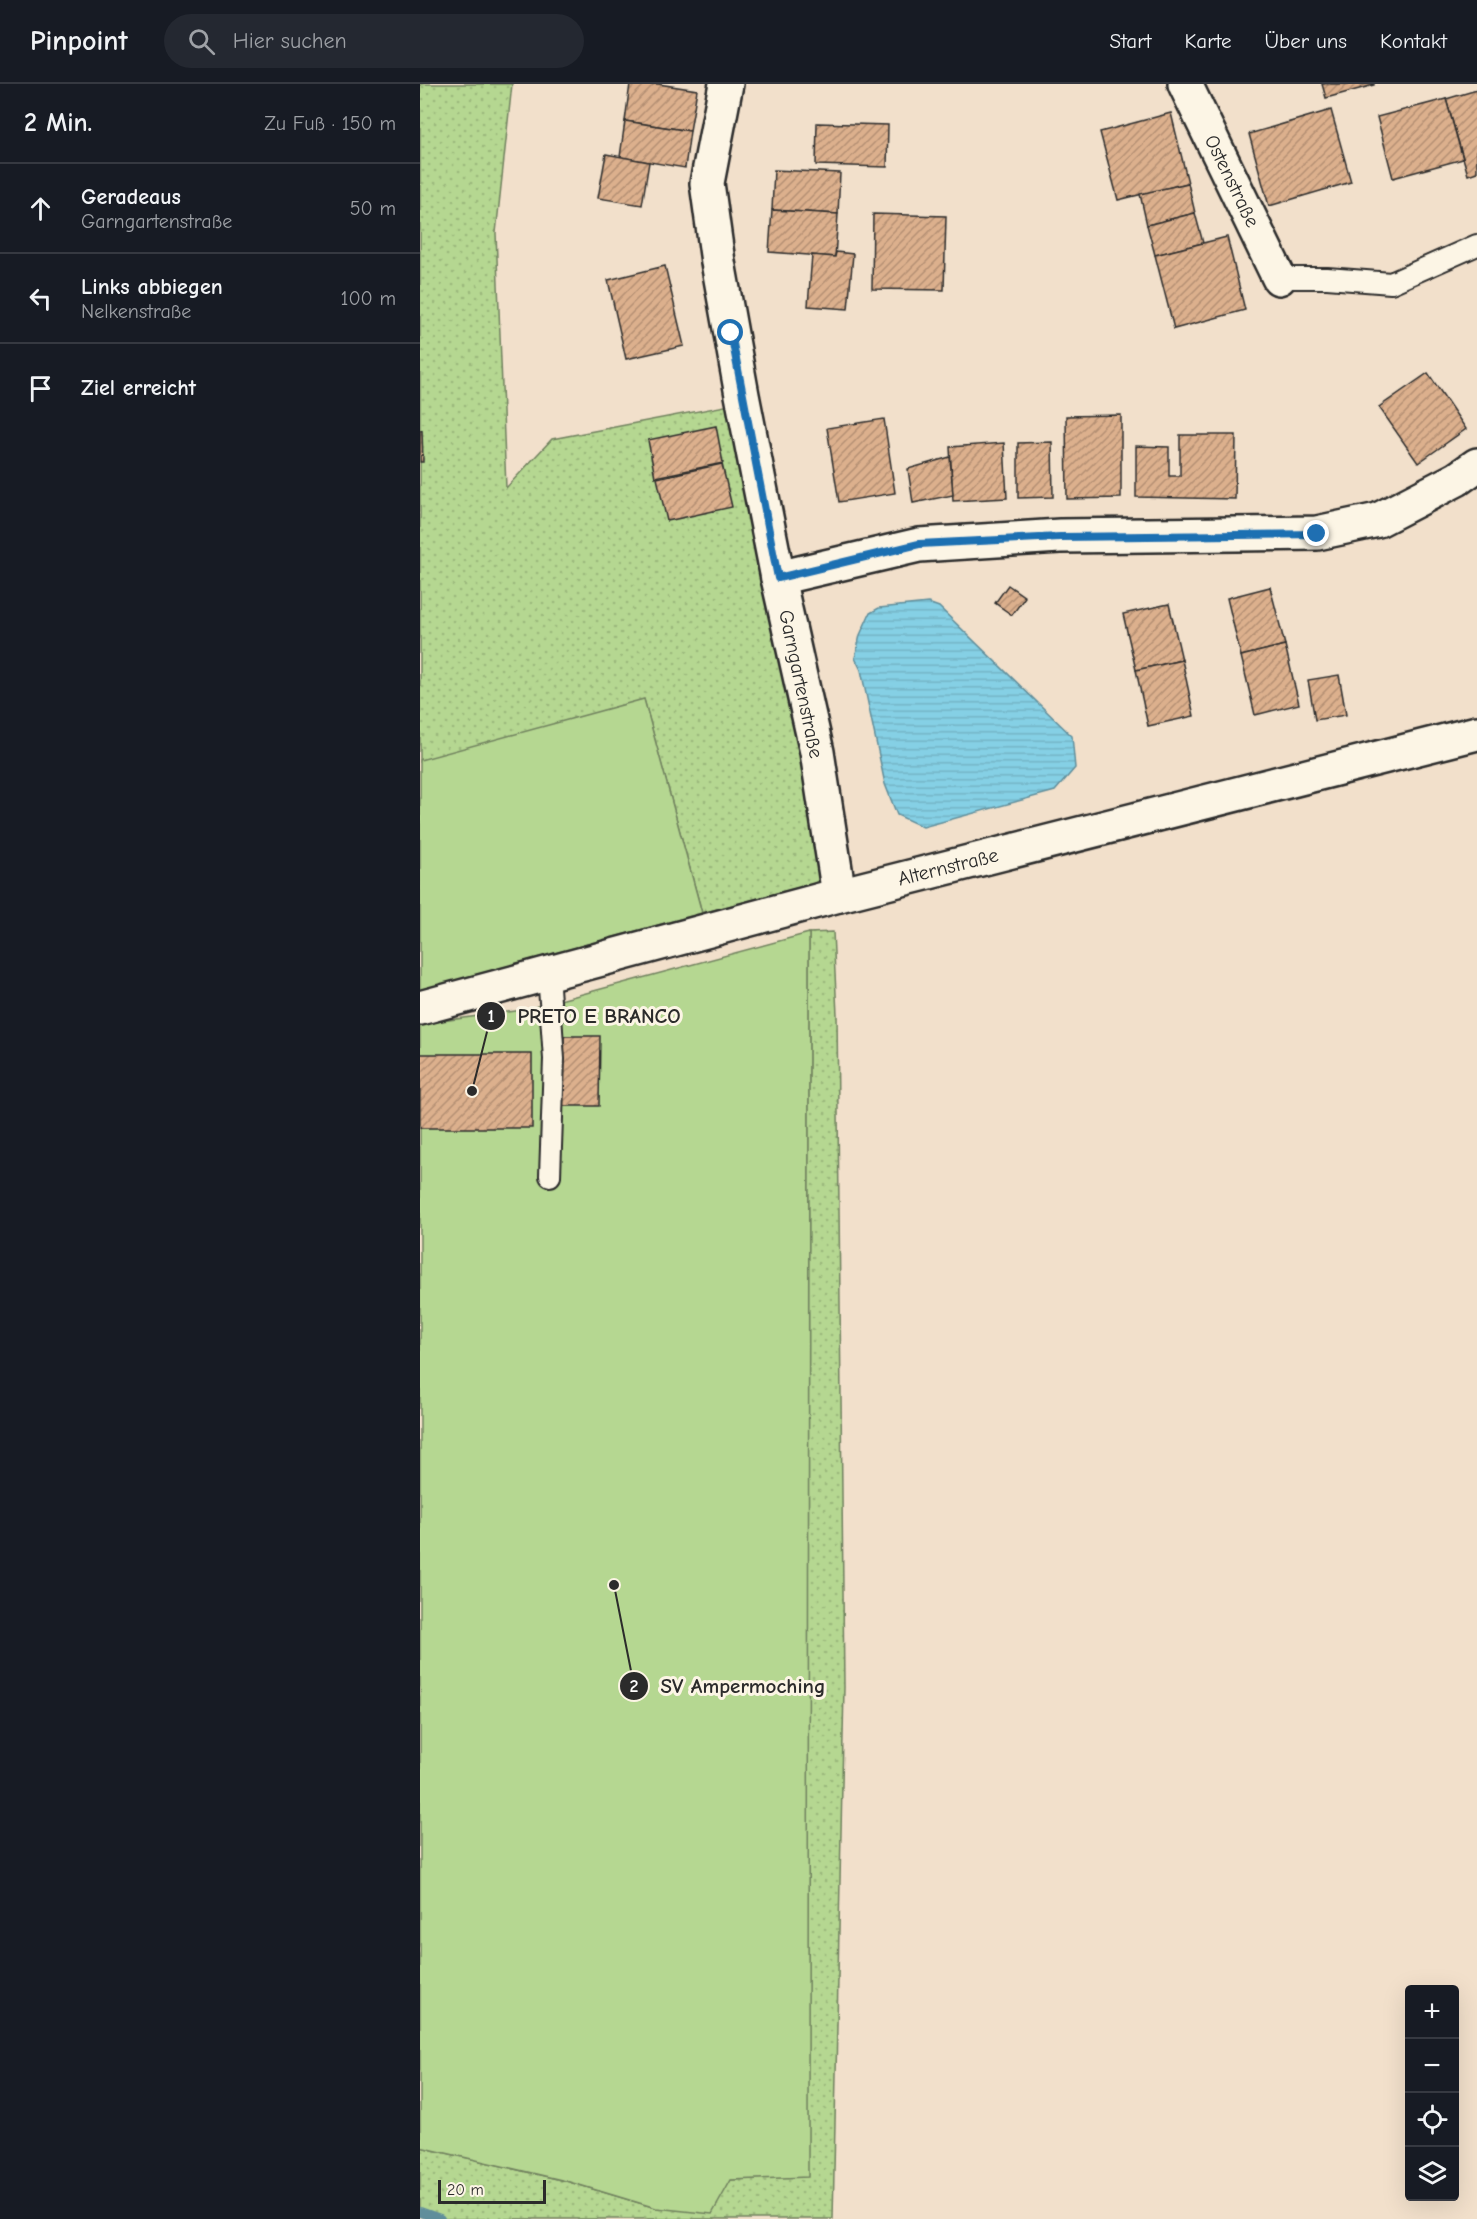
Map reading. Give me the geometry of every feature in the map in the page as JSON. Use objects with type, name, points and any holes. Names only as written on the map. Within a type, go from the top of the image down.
[{"type":"street","name":"Garngartenstraße","points":[[726,84],[707,183],[731,333],[778,578],[817,752],[839,895]]},
{"type":"street","name":"Ostenstraße","points":[[1185,84],[1279,278]]},
{"type":"street","points":[[778,578],[919,544],[1060,537],[1317,534],[1378,520],[1456,479],[1477,465]]},
{"type":"street","name":"Alternstraße","points":[[420,1008],[839,895],[1477,732]]},
{"type":"lane","points":[[1279,278],[1327,278],[1391,283],[1477,245]]},
{"type":"lane","points":[[548,973],[554,1059],[550,1176]]},
{"type":"green space","points":[[420,84],[512,84],[496,233],[506,488],[552,439],[730,405],[790,659],[822,879],[812,884],[702,913],[644,700],[420,762]]},
{"type":"green space","points":[[644,699],[702,913],[420,990],[420,760]]},
{"type":"green space","points":[[833,932],[837,1015],[844,1687],[833,2219],[440,2219],[420,2212],[420,2147],[566,2181],[656,2208],[730,2180],[807,2176],[809,933]]},
{"type":"green space","points":[[809,933],[808,2177],[731,2180],[712,2214],[656,2208],[566,2181],[420,2147],[420,1024],[523,1010]]},
{"type":"water","points":[[928,603],[939,607],[1072,736],[1075,768],[1055,791],[923,827],[897,815],[885,784],[861,670],[855,658],[860,635],[870,613],[879,608]]},
{"type":"building","points":[[630,84],[658,84],[697,90],[690,131],[625,121]]},
{"type":"building","points":[[1322,84],[1374,84],[1374,85],[1326,98]]},
{"type":"building","points":[[1477,90],[1477,172],[1468,175],[1446,99]]},
{"type":"building","points":[[1446,99],[1463,159],[1393,178],[1377,117]]},
{"type":"building","points":[[1331,110],[1351,182],[1269,206],[1249,134]]},
{"type":"building","points":[[1171,113],[1188,183],[1118,200],[1100,132]]},
{"type":"building","points":[[625,121],[690,131],[685,168],[620,157]]},
{"type":"building","points":[[817,123],[888,125],[887,167],[816,165]]},
{"type":"building","points":[[606,154],[649,162],[642,205],[598,198]]},
{"type":"building","points":[[774,170],[840,173],[838,214],[772,210]]},
{"type":"building","points":[[1188,183],[1195,213],[1147,225],[1140,194]]},
{"type":"building","points":[[772,210],[838,214],[835,257],[769,252]]},
{"type":"building","points":[[1195,213],[1203,243],[1155,255],[1147,225]]},
{"type":"building","points":[[873,214],[946,216],[944,290],[872,289]]},
{"type":"building","points":[[1227,237],[1245,310],[1174,329],[1155,255]]},
{"type":"building","points":[[836,252],[853,254],[848,309],[808,306],[812,255],[835,257]]},
{"type":"building","points":[[665,266],[684,346],[626,359],[608,280]]},
{"type":"building","points":[[1428,373],[1466,429],[1418,463],[1379,407]]},
{"type":"building","points":[[1121,415],[1121,498],[1067,499],[1066,416]]},
{"type":"building","points":[[884,419],[895,493],[839,502],[827,428]]},
{"type":"building","points":[[716,426],[723,463],[655,477],[648,440]]},
{"type":"building","points":[[422,430],[423,462],[420,462],[420,431]]},
{"type":"building","points":[[1180,435],[1236,435],[1235,499],[1136,497],[1136,446],[1169,447],[1169,476],[1180,476]]},
{"type":"building","points":[[1052,442],[1053,497],[1018,498],[1018,443]]},
{"type":"building","points":[[1004,443],[1007,498],[953,501],[950,447]]},
{"type":"building","points":[[950,457],[953,495],[913,503],[908,469]]},
{"type":"building","points":[[722,464],[732,507],[667,521],[657,478]]},
{"type":"building","points":[[1008,585],[1025,597],[1012,615],[995,603]]},
{"type":"building","points":[[1270,587],[1285,645],[1241,656],[1227,598]]},
{"type":"building","points":[[1169,604],[1182,660],[1136,670],[1123,614]]},
{"type":"building","points":[[1285,645],[1299,704],[1255,715],[1241,656]]},
{"type":"building","points":[[1182,660],[1194,716],[1148,726],[1136,670]]},
{"type":"building","points":[[1339,675],[1346,715],[1315,720],[1308,680]]},
{"type":"building","points":[[564,1036],[600,1036],[599,1106],[563,1106]]},
{"type":"building","points":[[420,1054],[532,1054],[532,1128],[420,1128]]},
{"type":"waterway","points":[[420,2212],[440,2219]]},
{"type":"place","name":"PRETO E BRANCO","points":[[472,1091]]},
{"type":"place","name":"SV Ampermoching","points":[[614,1585]]},
{"type":"route","points":[[731,333],[778,578],[919,544],[1060,537],[1317,534]]}]
